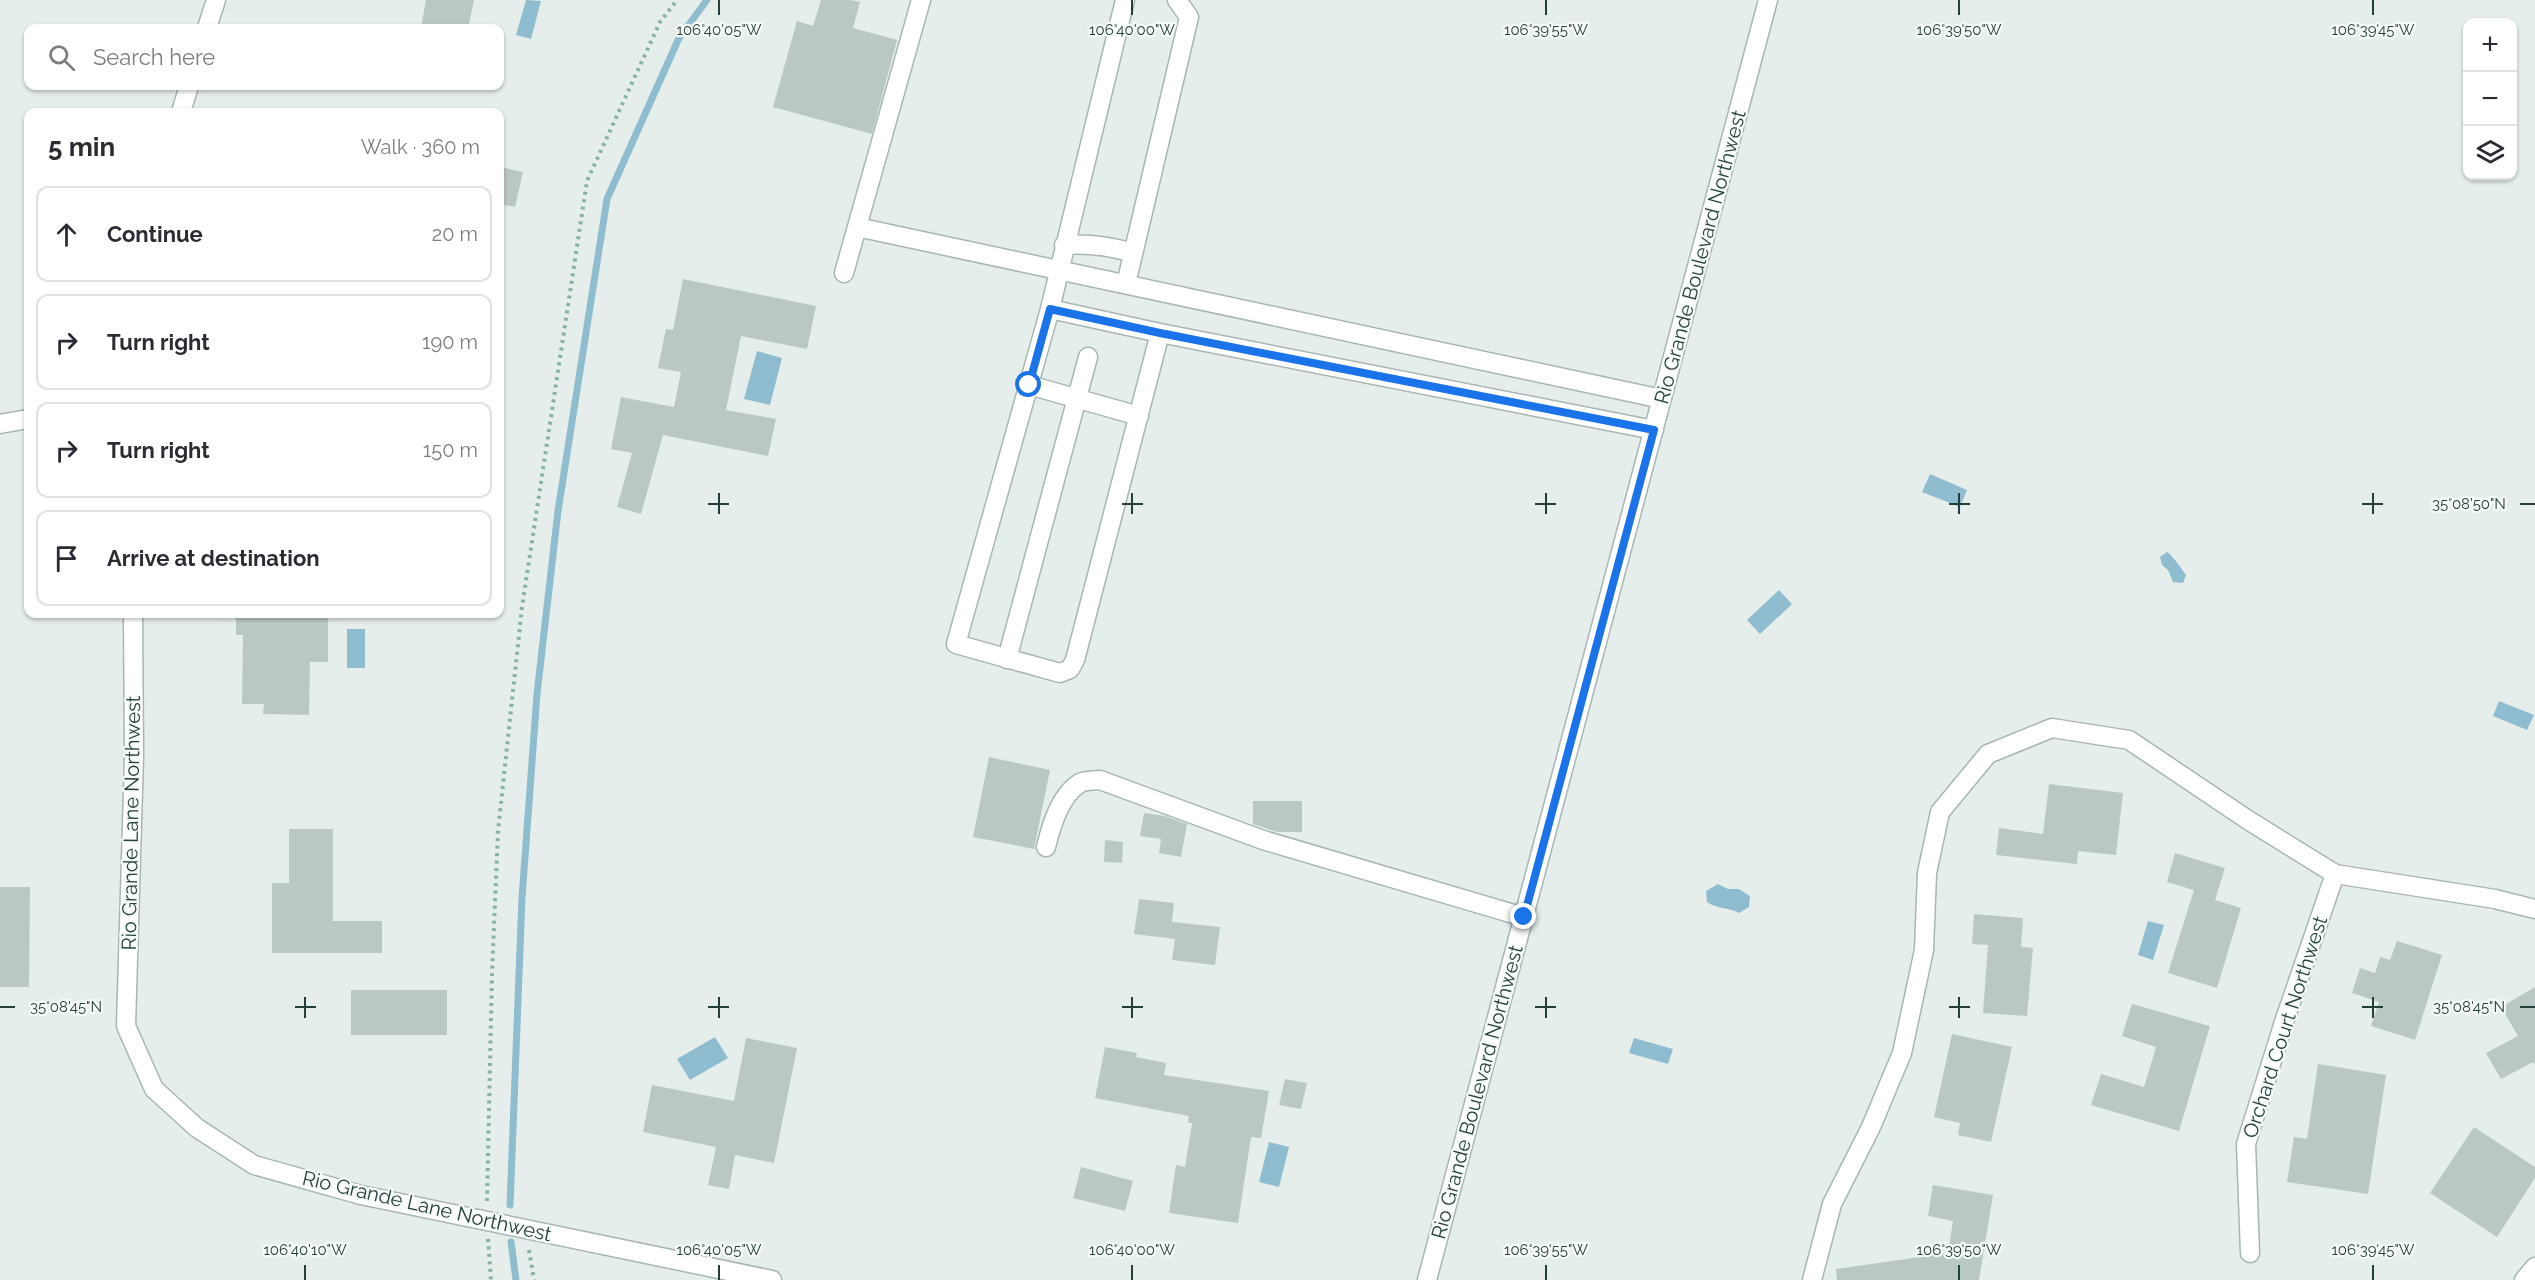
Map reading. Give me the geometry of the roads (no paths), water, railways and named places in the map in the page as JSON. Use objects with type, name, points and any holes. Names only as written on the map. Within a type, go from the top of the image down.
[{"type":"street","points":[[208,24],[216,0]]},
{"type":"street","points":[[844,273],[921,0]]},
{"type":"street","points":[[1125,0],[1050,309],[956,644],[1060,673],[1070,669],[1075,660],[1160,333]]},
{"type":"street","points":[[1126,284],[1189,17],[1177,0]]},
{"type":"street","name":"Rio Grande Boulevard Northwest","points":[[1426,1280],[1768,0]]},
{"type":"street","points":[[182,108],[188,90]]},
{"type":"street","points":[[857,228],[1662,399]]},
{"type":"street","points":[[1064,244],[1089,243],[1112,246],[1133,253]]},
{"type":"street","points":[[1050,309],[1160,333],[1654,430]]},
{"type":"street","points":[[1007,659],[1088,357]]},
{"type":"street","points":[[1029,385],[1139,416]]},
{"type":"street","points":[[0,424],[24,420]]},
{"type":"street","name":"Rio Grande Lane Northwest","points":[[133,618],[134,757],[126,1026],[154,1089],[197,1128],[254,1165],[361,1195],[772,1280]]},
{"type":"street","points":[[1812,1280],[1833,1204],[1871,1127],[1902,1053],[1924,950],[1928,873],[1940,812],[1988,754],[2052,728],[2129,740],[2248,820],[2335,874],[2496,900],[2535,909]]},
{"type":"street","points":[[1046,847],[1051,827],[1069,793],[1082,782],[1100,780],[1263,840],[1524,917]]},
{"type":"street","name":"Orchard Court Northwest","points":[[2250,1253],[2246,1144],[2284,1022],[2335,874]]},
{"type":"street","points":[[2524,1280],[2535,1267]]},
{"type":"water","points":[[526,0],[541,1],[531,39],[516,35]]},
{"type":"water","points":[[757,351],[782,358],[770,405],[744,399]]},
{"type":"water","points":[[1930,474],[1967,490],[1960,507],[1922,492]]},
{"type":"water","points":[[2167,552],[2186,575],[2183,583],[2173,582],[2168,570],[2162,565],[2160,557]]},
{"type":"water","points":[[1779,590],[1792,604],[1760,634],[1747,620]]},
{"type":"water","points":[[347,629],[365,629],[365,668],[347,668]]},
{"type":"water","points":[[2499,701],[2534,715],[2527,730],[2493,716]]},
{"type":"water","points":[[1718,884],[1728,889],[1739,889],[1750,896],[1749,907],[1739,913],[1707,902],[1706,891]]},
{"type":"water","points":[[2148,921],[2164,925],[2153,960],[2138,955]]},
{"type":"water","points":[[715,1037],[728,1058],[690,1080],[677,1059]]},
{"type":"water","points":[[1634,1038],[1673,1049],[1668,1064],[1629,1053]]},
{"type":"water","points":[[1269,1142],[1289,1147],[1279,1187],[1259,1182]]},
{"type":"waterway","points":[[510,1205],[522,898],[537,694],[558,511],[607,199],[679,38],[707,0]]},
{"type":"waterway","points":[[511,1242],[516,1280]]}]
